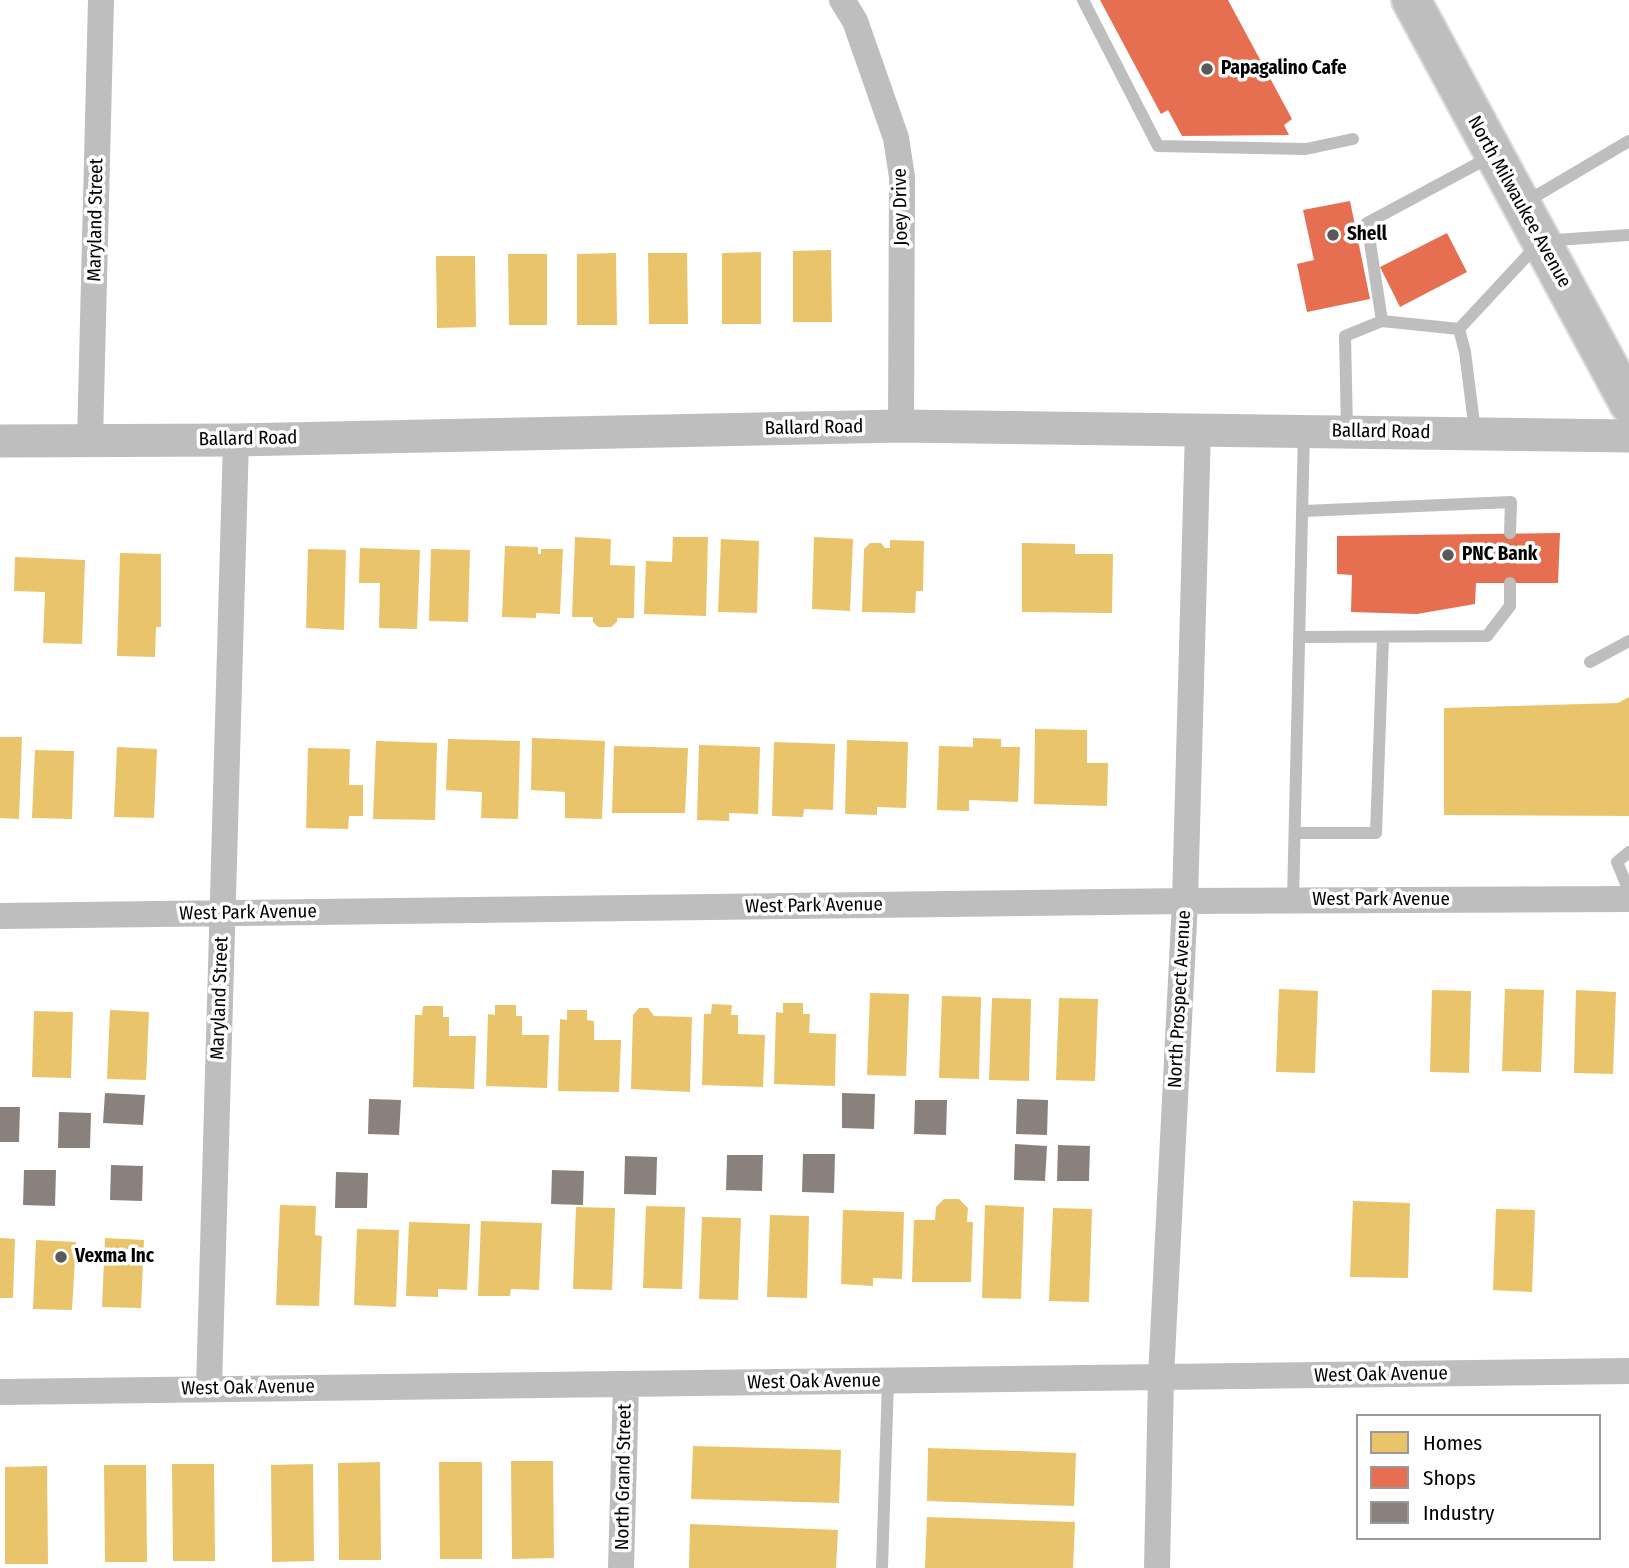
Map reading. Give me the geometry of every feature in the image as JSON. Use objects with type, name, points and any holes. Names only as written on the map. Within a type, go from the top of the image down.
[{"type":"main road","name":"North Milwaukee Avenue","points":[[1411,0],[1629,404]]},
{"type":"street","name":"Maryland Street","points":[[90,441],[101,0]]},
{"type":"street","name":"Joey Drive","points":[[842,0],[855,21],[896,138],[902,177],[901,426]]},
{"type":"street","name":"Ballard Road","points":[[0,441],[236,440],[901,426],[1629,436]]},
{"type":"street","name":"North Prospect Avenue","points":[[1157,1568],[1161,1377],[1185,901],[1198,429]]},
{"type":"street","name":"Maryland Street","points":[[209,1388],[236,440]]},
{"type":"street","name":"West Park Avenue","points":[[0,916],[1185,901],[1629,899]]},
{"type":"street","name":"West Oak Avenue","points":[[0,1392],[1629,1371]]},
{"type":"street","name":"North Grand Street","points":[[621,1568],[626,1385]]},
{"type":"lane","points":[[1083,0],[1158,146],[1306,149],[1353,139]]},
{"type":"lane","points":[[1521,205],[1629,141]]},
{"type":"lane","points":[[1382,321],[1367,223],[1494,155]]},
{"type":"lane","points":[[1459,329],[1541,241],[1629,235]]},
{"type":"lane","points":[[1347,432],[1345,335],[1382,321],[1459,329]]},
{"type":"lane","points":[[1459,329],[1465,352],[1476,435]]},
{"type":"lane","points":[[1293,900],[1304,431]]},
{"type":"lane","points":[[1304,511],[1511,502],[1510,533]]},
{"type":"lane","points":[[1300,637],[1487,636],[1510,606],[1510,583]]},
{"type":"lane","points":[[1295,833],[1376,833],[1382,637]]},
{"type":"lane","points":[[1590,662],[1629,641]]},
{"type":"lane","points":[[1629,852],[1617,862],[1629,891]]},
{"type":"lane","points":[[882,1568],[888,1381]]},
{"type":"building: Homes","points":[[831,250],[832,322],[793,322],[793,251]]},
{"type":"building: Homes","points":[[761,252],[761,324],[722,324],[722,253]]},
{"type":"building: Homes","points":[[616,253],[617,325],[577,325],[577,254]]},
{"type":"building: Homes","points":[[648,253],[687,253],[688,324],[649,324]]},
{"type":"building: Homes","points":[[508,254],[547,254],[547,325],[509,325]]},
{"type":"building: Homes","points":[[436,256],[475,256],[476,327],[437,328]]},
{"type":"building: Homes","points":[[575,537],[611,539],[610,565],[635,566],[634,618],[617,618],[617,622],[611,627],[598,627],[593,622],[593,617],[572,617]]},
{"type":"building: Homes","points":[[673,537],[708,537],[706,616],[644,614],[646,561],[672,562]]},
{"type":"building: Homes","points":[[814,537],[853,539],[850,611],[812,609]]},
{"type":"building: Homes","points":[[721,539],[759,541],[757,613],[718,612]]},
{"type":"building: Homes","points":[[890,540],[924,541],[923,591],[916,591],[915,613],[862,612],[864,549],[870,543],[881,543],[885,548],[890,548]]},
{"type":"building: Homes","points":[[1022,543],[1075,544],[1075,554],[1113,554],[1112,613],[1022,612]]},
{"type":"building: Homes","points":[[505,546],[538,547],[538,554],[541,554],[541,549],[563,549],[560,614],[536,613],[536,618],[502,617]]},
{"type":"building: Homes","points":[[360,548],[420,550],[417,629],[379,628],[380,583],[359,583]]},
{"type":"building: Homes","points":[[308,549],[346,550],[344,630],[306,628]]},
{"type":"building: Homes","points":[[431,549],[470,550],[468,622],[429,621]]},
{"type":"building: Homes","points":[[120,553],[161,554],[161,627],[156,627],[155,657],[117,656]]},
{"type":"building: Homes","points":[[15,557],[85,560],[82,644],[43,643],[45,592],[14,591]]},
{"type":"building: Homes","points":[[1629,697],[1629,816],[1444,815],[1444,708],[1618,703]]},
{"type":"building: Homes","points":[[1035,729],[1087,730],[1087,763],[1108,763],[1107,806],[1034,804]]},
{"type":"building: Homes","points":[[0,737],[22,737],[19,819],[0,818]]},
{"type":"building: Homes","points":[[532,738],[605,741],[602,819],[565,818],[565,792],[531,790]]},
{"type":"building: Homes","points":[[973,738],[1001,739],[1001,747],[1020,747],[1018,802],[969,800],[969,811],[937,810],[939,746],[973,747]]},
{"type":"building: Homes","points":[[448,739],[520,741],[518,819],[481,818],[482,792],[446,790]]},
{"type":"building: Homes","points":[[847,740],[908,742],[906,808],[877,807],[877,815],[845,814]]},
{"type":"building: Homes","points":[[376,741],[437,743],[435,820],[373,819]]},
{"type":"building: Homes","points":[[774,742],[835,744],[833,810],[804,809],[803,817],[772,816]]},
{"type":"building: Homes","points":[[699,745],[760,747],[758,814],[729,813],[729,821],[697,820]]},
{"type":"building: Homes","points":[[614,746],[688,748],[685,813],[612,813]]},
{"type":"building: Homes","points":[[117,747],[157,749],[154,818],[114,817]]},
{"type":"building: Homes","points":[[308,748],[350,749],[349,785],[363,785],[363,816],[349,816],[348,829],[306,828]]},
{"type":"building: Homes","points":[[35,750],[74,751],[72,819],[32,818]]},
{"type":"building: Homes","points":[[1279,989],[1318,991],[1315,1073],[1276,1072]]},
{"type":"building: Homes","points":[[1505,989],[1544,990],[1541,1072],[1502,1071]]},
{"type":"building: Homes","points":[[1432,990],[1471,991],[1469,1073],[1430,1072]]},
{"type":"building: Homes","points":[[1576,990],[1616,992],[1613,1074],[1574,1073]]},
{"type":"building: Homes","points":[[870,993],[909,994],[906,1076],[867,1075]]},
{"type":"building: Homes","points":[[942,996],[981,997],[979,1079],[939,1078]]},
{"type":"building: Homes","points":[[992,998],[1031,999],[1029,1081],[989,1080]]},
{"type":"building: Homes","points":[[1059,998],[1098,999],[1095,1081],[1056,1080]]},
{"type":"building: Homes","points":[[783,1003],[803,1003],[803,1014],[810,1014],[809,1033],[836,1034],[835,1086],[774,1084],[776,1012],[783,1013]]},
{"type":"building: Homes","points":[[712,1004],[732,1005],[731,1015],[738,1015],[738,1034],[765,1035],[763,1087],[702,1085],[704,1014],[711,1014]]},
{"type":"building: Homes","points":[[495,1005],[516,1005],[516,1016],[522,1016],[522,1035],[549,1035],[547,1088],[486,1086],[488,1014],[495,1015]]},
{"type":"building: Homes","points":[[423,1006],[443,1006],[443,1017],[449,1017],[449,1036],[476,1036],[474,1089],[413,1087],[415,1015],[422,1015]]},
{"type":"building: Homes","points":[[639,1008],[648,1008],[654,1016],[692,1017],[690,1092],[631,1089],[633,1015]]},
{"type":"building: Homes","points":[[110,1010],[149,1012],[146,1080],[107,1079]]},
{"type":"building: Homes","points":[[567,1010],[587,1010],[587,1020],[594,1021],[594,1040],[621,1040],[619,1092],[558,1091],[560,1019],[567,1020]]},
{"type":"building: Homes","points":[[34,1011],[73,1012],[71,1078],[32,1077]]},
{"type":"building: Homes","points":[[944,1199],[959,1199],[968,1208],[967,1222],[973,1222],[971,1282],[912,1282],[914,1220],[935,1220],[936,1207]]},
{"type":"building: Homes","points":[[1353,1201],[1410,1203],[1408,1278],[1350,1277]]},
{"type":"building: Homes","points":[[280,1205],[316,1206],[315,1235],[322,1236],[319,1306],[276,1305]]},
{"type":"building: Homes","points":[[985,1205],[1024,1207],[1021,1299],[982,1298]]},
{"type":"building: Homes","points":[[646,1206],[685,1207],[682,1289],[643,1288]]},
{"type":"building: Homes","points":[[576,1207],[615,1208],[612,1290],[573,1289]]},
{"type":"building: Homes","points":[[1053,1208],[1092,1209],[1089,1302],[1049,1301]]},
{"type":"building: Homes","points":[[1496,1209],[1535,1210],[1532,1292],[1493,1290]]},
{"type":"building: Homes","points":[[843,1210],[904,1212],[902,1279],[873,1278],[873,1286],[841,1284]]},
{"type":"building: Homes","points":[[770,1215],[809,1216],[807,1298],[767,1297]]},
{"type":"building: Homes","points":[[702,1217],[741,1218],[738,1300],[699,1299]]},
{"type":"building: Homes","points":[[481,1221],[542,1223],[539,1290],[511,1289],[510,1296],[478,1296]]},
{"type":"building: Homes","points":[[409,1222],[470,1224],[467,1290],[438,1289],[438,1297],[406,1296]]},
{"type":"building: Homes","points":[[357,1229],[399,1230],[396,1307],[354,1305]]},
{"type":"building: Homes","points":[[0,1238],[15,1239],[13,1298],[0,1298]]},
{"type":"building: Homes","points":[[105,1238],[144,1240],[141,1308],[102,1307]]},
{"type":"building: Homes","points":[[36,1240],[76,1242],[72,1310],[33,1309]]},
{"type":"building: Homes","points":[[693,1446],[841,1450],[839,1503],[691,1499]]},
{"type":"building: Homes","points":[[928,1448],[1076,1453],[1074,1506],[927,1501]]},
{"type":"building: Homes","points":[[511,1461],[553,1461],[554,1558],[512,1559]]},
{"type":"building: Homes","points":[[380,1462],[381,1560],[339,1560],[338,1463]]},
{"type":"building: Homes","points":[[439,1462],[482,1462],[482,1559],[440,1559]]},
{"type":"building: Homes","points":[[172,1464],[214,1464],[215,1561],[173,1561]]},
{"type":"building: Homes","points":[[313,1464],[314,1561],[272,1562],[271,1465]]},
{"type":"building: Homes","points":[[104,1465],[146,1465],[147,1562],[105,1562]]},
{"type":"building: Homes","points":[[47,1466],[48,1564],[5,1564],[5,1467]]},
{"type":"building: Homes","points":[[927,1517],[1075,1522],[1073,1568],[925,1568]]},
{"type":"building: Homes","points":[[690,1524],[838,1530],[836,1568],[689,1568]]},
{"type":"building: Shops","points":[[1100,0],[1228,0],[1292,119],[1284,125],[1289,135],[1182,136],[1168,110],[1161,114]]},
{"type":"building: Shops","name":"Shell","points":[[1350,201],[1370,299],[1307,312],[1297,264],[1314,260],[1303,210]]},
{"type":"building: Shops","name":"Shell","points":[[1447,233],[1467,272],[1400,307],[1380,267]]},
{"type":"building: Shops","name":"PNC Bank","points":[[1560,533],[1558,583],[1476,583],[1475,604],[1417,614],[1351,612],[1352,575],[1337,574],[1337,536]]},
{"type":"building: Industry","points":[[105,1093],[145,1095],[143,1125],[103,1123]]},
{"type":"building: Industry","points":[[842,1093],[875,1094],[874,1129],[842,1128]]},
{"type":"building: Industry","points":[[369,1099],[401,1100],[399,1135],[368,1134]]},
{"type":"building: Industry","points":[[1017,1099],[1048,1100],[1047,1135],[1016,1134]]},
{"type":"building: Industry","points":[[915,1100],[947,1100],[946,1135],[914,1134]]},
{"type":"building: Industry","points":[[0,1107],[20,1107],[19,1142],[0,1142]]},
{"type":"building: Industry","points":[[59,1112],[91,1113],[90,1148],[58,1148]]},
{"type":"building: Industry","points":[[1015,1144],[1047,1146],[1045,1181],[1014,1180]]},
{"type":"building: Industry","points":[[1058,1145],[1090,1146],[1089,1181],[1057,1181]]},
{"type":"building: Industry","points":[[803,1154],[835,1154],[834,1193],[802,1192]]},
{"type":"building: Industry","points":[[727,1155],[763,1155],[762,1191],[726,1190]]},
{"type":"building: Industry","points":[[625,1156],[657,1157],[656,1195],[624,1194]]},
{"type":"building: Industry","points":[[111,1165],[143,1166],[142,1201],[110,1200]]},
{"type":"building: Industry","points":[[24,1170],[56,1170],[55,1206],[23,1205]]},
{"type":"building: Industry","points":[[552,1170],[584,1171],[583,1205],[551,1204]]},
{"type":"building: Industry","points":[[336,1172],[368,1173],[367,1208],[335,1208]]},
{"type":"place","name":"Papagalino Cafe","points":[[1207,69]]},
{"type":"place","name":"Shell","points":[[1333,235]]},
{"type":"place","name":"PNC Bank","points":[[1448,555]]},
{"type":"place","name":"Vexma Inc","points":[[61,1257]]}]
